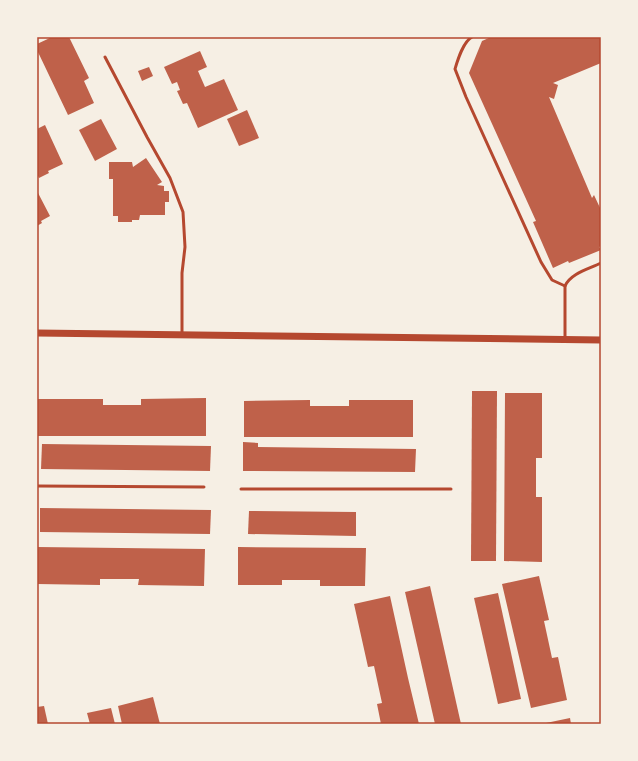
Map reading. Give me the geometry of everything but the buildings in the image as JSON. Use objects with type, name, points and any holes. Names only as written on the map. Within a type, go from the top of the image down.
[{"type":"street","points":[[37,333],[601,340]]},
{"type":"lane","points":[[472,37],[469,38],[462,51],[455,69],[469,104],[541,262],[552,280],[565,286]]},
{"type":"lane","points":[[105,57],[170,178],[183,212],[186,247],[182,273],[182,334]]},
{"type":"lane","points":[[565,340],[565,286],[572,277],[601,263]]},
{"type":"lane","points":[[37,486],[204,487]]},
{"type":"lane","points":[[241,489],[451,489]]}]
